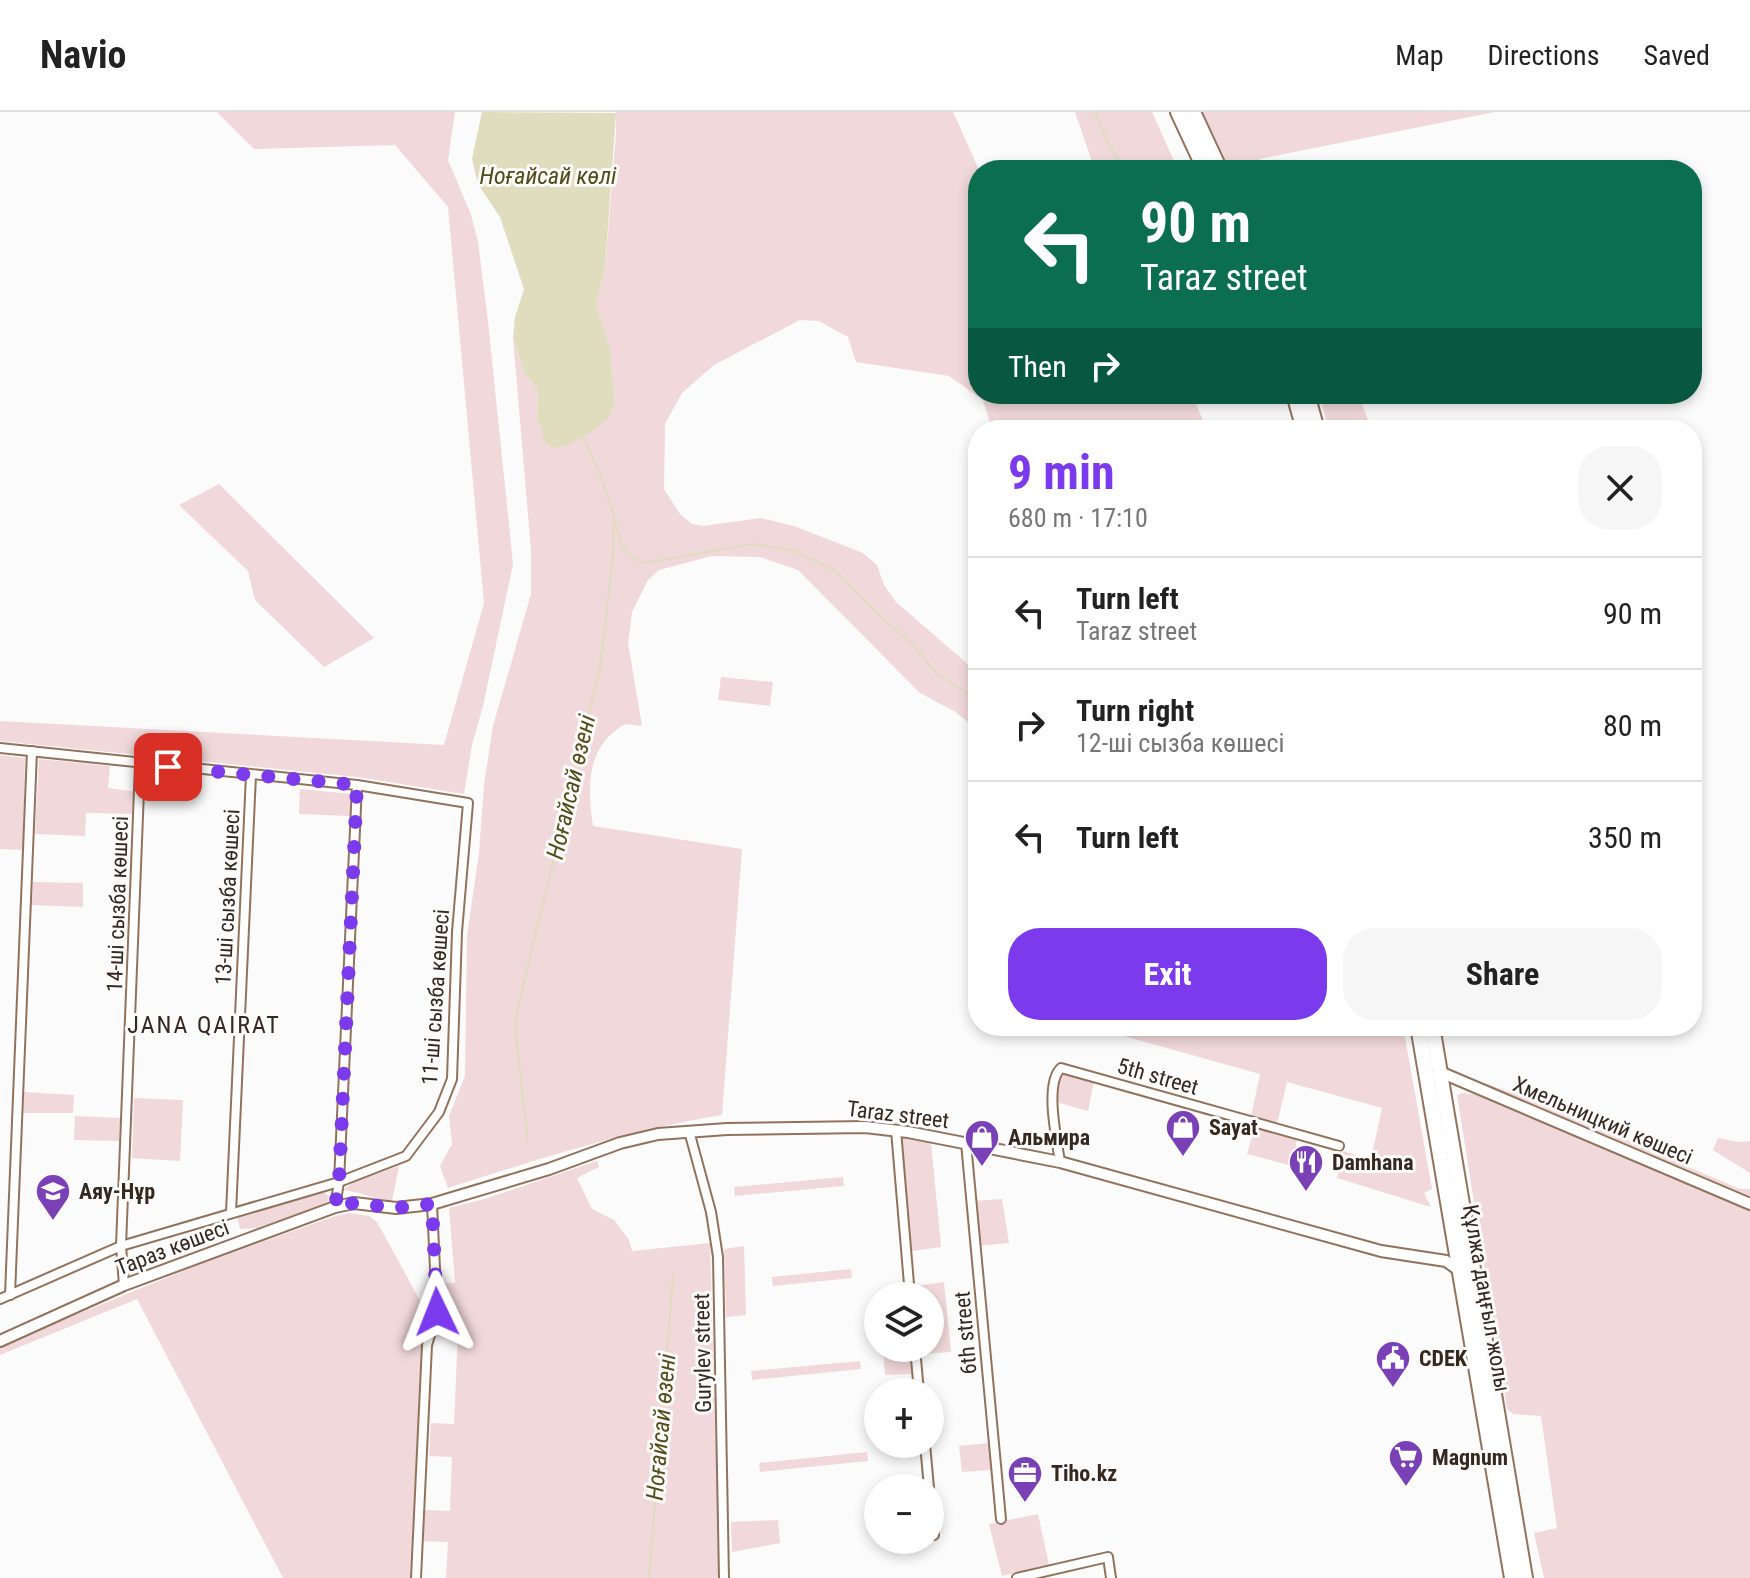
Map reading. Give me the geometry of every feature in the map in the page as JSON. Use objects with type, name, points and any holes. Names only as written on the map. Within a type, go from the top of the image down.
[{"type":"main road","points":[[1178,112],[1200,160]]},
{"type":"main road","points":[[1193,112],[1215,160]]},
{"type":"main road","name":"Құлжа даңғыл жолы","points":[[1420,1036],[1512,1578]]},
{"type":"main road","name":"Құлжа даңғыл жолы","points":[[1434,1036],[1525,1578]]},
{"type":"street","points":[[0,748],[140,765],[357,785],[339,1182],[335,1207]]},
{"type":"street","points":[[10,1295],[32,751]]},
{"type":"street","name":"14-ші сызба көшесі","points":[[124,1285],[121,1246],[140,765]]},
{"type":"street","name":"13-ші сызба көшесі","points":[[231,1213],[251,775]]},
{"type":"street","name":"11-ші сызба көшесі","points":[[0,1299],[121,1246],[339,1182],[406,1156],[439,1112],[452,1079],[457,932],[468,803],[357,785]]},
{"type":"street","name":"5th street","points":[[1060,1162],[1052,1097],[1056,1073],[1061,1068],[1339,1146]]},
{"type":"street","name":"Хмельницкий көшесі","points":[[1440,1072],[1750,1204]]},
{"type":"street","name":"Taraz street","points":[[432,1204],[549,1169],[620,1143],[689,1131],[840,1127],[896,1130],[1060,1162],[1381,1251],[1446,1261],[1460,1271]]},
{"type":"street","points":[[896,1130],[909,1282]]},
{"type":"street","name":"Gurylev street","points":[[689,1131],[711,1212],[718,1257],[724,1578]]},
{"type":"street","name":"6th street","points":[[966,1143],[1001,1519]]},
{"type":"street","name":"Тараз көшесі","points":[[0,1341],[124,1285],[335,1207],[354,1203],[396,1208],[432,1204]]},
{"type":"street","points":[[416,1578],[427,1345],[438,1308],[432,1204]]},
{"type":"street","points":[[1425,1258],[1444,1253],[1452,1242],[1453,1227]]},
{"type":"street","points":[[1017,1578],[1108,1557],[1111,1578]]},
{"type":"shaded area","points":[[217,112],[455,112],[448,160],[471,215],[478,242],[513,564],[464,794],[357,777],[0,741],[0,721],[444,745],[484,603],[448,207],[395,145],[254,149]]},
{"type":"shaded area","points":[[616,112],[953,112],[975,160],[968,160],[968,389],[949,376],[856,362],[848,337],[819,321],[800,320],[714,365],[682,393],[665,424],[664,489],[680,514],[692,524],[703,526],[761,518],[794,526],[863,553],[877,565],[884,585],[896,602],[968,664],[968,722],[920,693],[798,570],[760,557],[712,556],[659,570],[648,580],[632,612],[628,643],[642,726],[625,724],[603,744],[592,769],[591,811],[593,826],[742,849],[722,1115],[618,1137],[448,1188],[440,1166],[452,1144],[449,1116],[465,1076],[467,936],[479,853],[484,785],[493,726],[531,594],[531,550],[513,338],[524,373],[538,390],[537,418],[555,448],[583,437],[615,402],[610,349],[596,304],[605,269]]},
{"type":"shaded area","points":[[1075,112],[1152,112],[1174,160],[1092,160]]},
{"type":"shaded area","points":[[1203,112],[1495,112],[1259,160],[1225,160]]},
{"type":"shaded area","points":[[984,404],[1196,404],[1203,420],[989,420]]},
{"type":"shaded area","points":[[1322,404],[1362,404],[1368,420],[1326,420]]},
{"type":"shaded area","points":[[219,484],[374,638],[324,667],[255,600],[248,571],[179,505]]},
{"type":"shaded area","points":[[721,677],[773,682],[770,706],[718,700]]},
{"type":"shaded area","points":[[0,755],[25,758],[23,850],[0,849]]},
{"type":"shaded area","points":[[39,759],[110,766],[108,788],[137,792],[136,814],[86,813],[85,836],[35,834]]},
{"type":"shaded area","points":[[300,789],[352,794],[350,816],[299,814]]},
{"type":"shaded area","points":[[33,882],[83,883],[83,907],[32,905]]},
{"type":"shaded area","points":[[1124,1036],[1405,1036],[1432,1189],[1424,1193],[1431,1207],[1337,1178],[1343,1151],[1371,1159],[1382,1108],[1287,1082],[1277,1124],[1251,1116],[1260,1074]]},
{"type":"shaded area","points":[[1062,1074],[1094,1081],[1088,1111],[1056,1102],[1055,1090]]},
{"type":"shaded area","points":[[1485,1083],[1593,1123],[1740,1189],[1750,1189],[1750,1578],[1544,1578],[1534,1533],[1557,1528],[1541,1416],[1513,1414],[1507,1409],[1457,1095],[1479,1095]]},
{"type":"shaded area","points":[[24,1092],[74,1095],[73,1113],[23,1113]]},
{"type":"shaded area","points":[[134,1098],[183,1100],[180,1161],[132,1158]]},
{"type":"shaded area","points":[[75,1116],[120,1118],[119,1141],[74,1140]]},
{"type":"shaded area","points":[[1255,1127],[1297,1138],[1293,1166],[1247,1154]]},
{"type":"shaded area","points":[[901,1137],[931,1143],[941,1247],[912,1251]]},
{"type":"shaded area","points":[[1718,1138],[1750,1141],[1750,1173],[1713,1150]]},
{"type":"shaded area","points":[[597,1161],[599,1167],[577,1178],[592,1209],[614,1220],[629,1240],[632,1251],[710,1243],[720,1578],[446,1578],[448,1542],[424,1541],[424,1510],[450,1511],[452,1457],[429,1456],[431,1423],[454,1424],[458,1331],[435,1331],[443,1315],[441,1283],[455,1283],[449,1208]]},
{"type":"shaded area","points":[[399,1166],[392,1201],[343,1190],[354,1182]]},
{"type":"shaded area","points":[[843,1177],[844,1186],[735,1196],[734,1187]]},
{"type":"shaded area","points":[[321,1192],[327,1194],[329,1204],[258,1228],[240,1229],[237,1216]]},
{"type":"shaded area","points":[[1002,1199],[1009,1243],[978,1246],[973,1201]]},
{"type":"shaded area","points":[[349,1213],[369,1216],[377,1222],[430,1319],[422,1339],[410,1578],[283,1578],[137,1299],[0,1355],[0,1346],[195,1266]]},
{"type":"shaded area","points":[[744,1246],[746,1315],[726,1317],[724,1249]]},
{"type":"shaded area","points":[[851,1269],[852,1278],[773,1286],[772,1277]]},
{"type":"shaded area","points":[[944,1282],[951,1352],[944,1352]]},
{"type":"shaded area","points":[[860,1361],[861,1369],[752,1380],[751,1371]]},
{"type":"shaded area","points":[[884,1362],[914,1362],[915,1374],[885,1375]]},
{"type":"shaded area","points":[[989,1443],[991,1470],[962,1472],[959,1446]]},
{"type":"shaded area","points":[[864,1452],[868,1461],[760,1472],[759,1463]]},
{"type":"shaded area","points":[[1038,1514],[1049,1565],[1002,1576],[989,1524]]},
{"type":"shaded area","points":[[778,1520],[780,1543],[732,1552],[731,1522]]},
{"type":"water","name":"Ноғайсай көлі","points":[[482,112],[616,113],[605,269],[596,304],[610,349],[615,402],[608,418],[569,445],[548,446],[542,437],[543,430],[537,418],[538,390],[524,373],[513,338],[515,317],[524,289],[500,217],[478,184],[472,159]]},
{"type":"waterway","points":[[1095,112],[1119,160]]},
{"type":"waterway","name":"Ноғайсай өзені","points":[[528,1141],[516,1016],[600,667],[613,558],[614,516],[583,437]]},
{"type":"waterway","points":[[615,522],[627,552],[644,563],[753,544],[795,551],[836,571],[913,645],[936,673],[968,694]]},
{"type":"waterway","name":"Ноғайсай өзені","points":[[649,1578],[673,1277]]},
{"type":"place","name":"Sayat","points":[[1183,1158]]},
{"type":"place","name":"Альмира","points":[[982,1168]]},
{"type":"place","name":"Damhana","points":[[1306,1193]]},
{"type":"place","name":"Аяу-Нұр","points":[[53,1222]]},
{"type":"place","name":"CDEK","points":[[1393,1389]]},
{"type":"place","name":"Magnum","points":[[1406,1488]]},
{"type":"place","name":"Tiho.kz","points":[[1025,1504]]},
{"type":"district","name":"JANA QAIRAT","points":[[204,1025]]},
{"type":"route","points":[[168,767],[357,785],[339,1182],[335,1207],[354,1203],[396,1208],[432,1204],[437,1312]]}]
